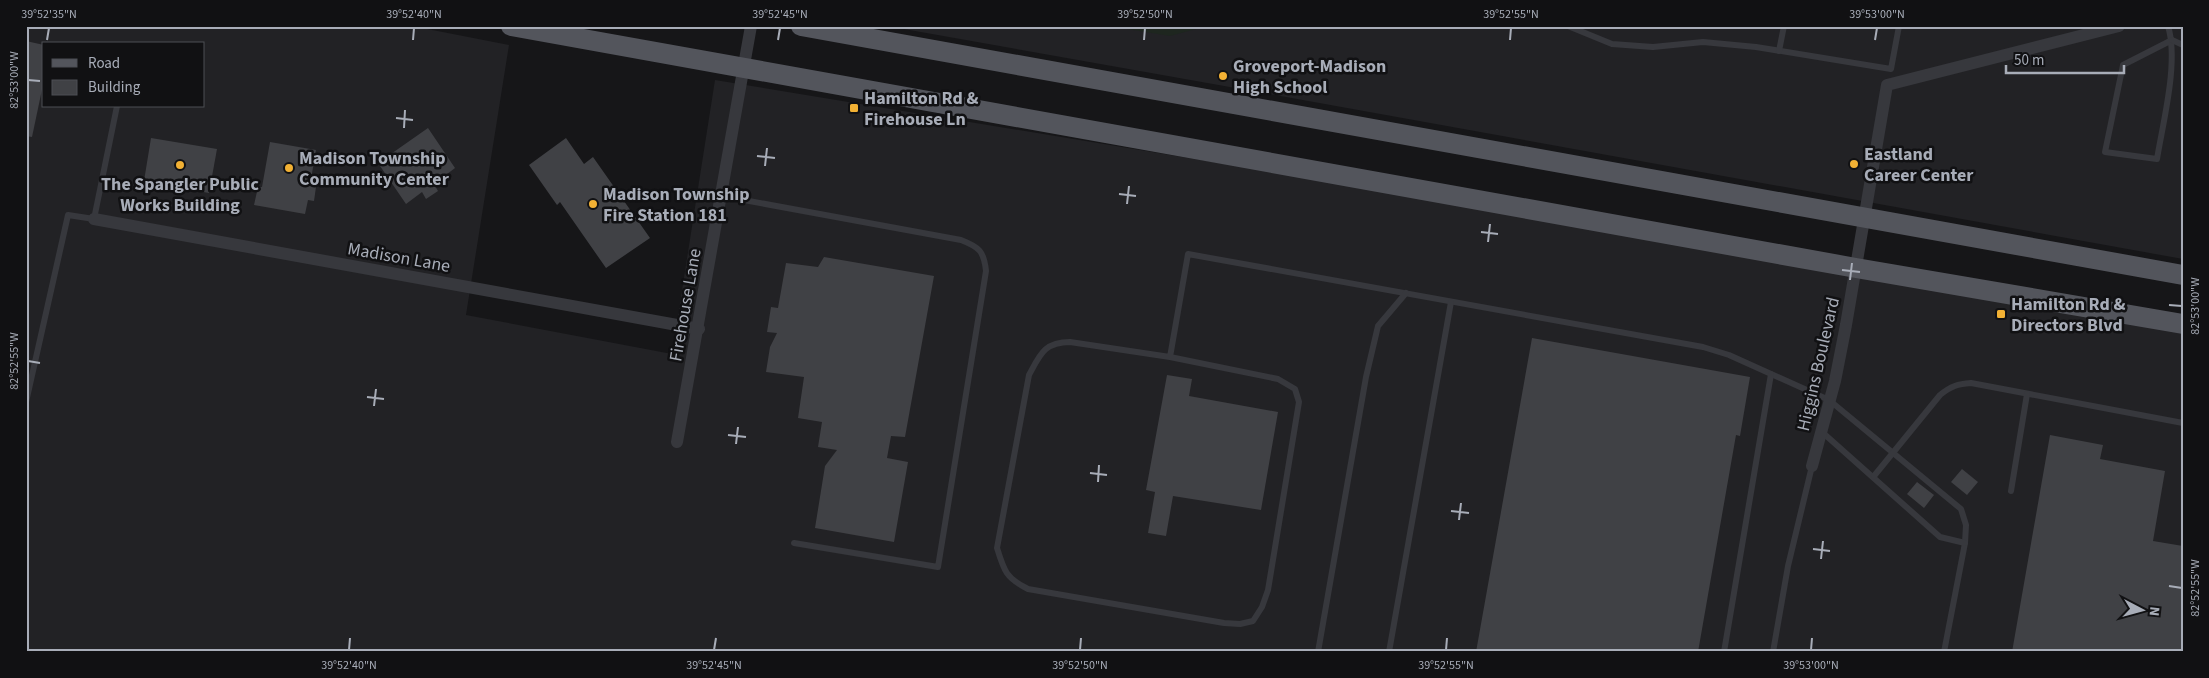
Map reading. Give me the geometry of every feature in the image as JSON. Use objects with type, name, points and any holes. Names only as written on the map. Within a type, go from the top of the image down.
[{"type":"main road","points":[[511,26],[1856,268],[2183,324]]},
{"type":"main road","points":[[801,26],[1865,216],[2183,275]]},
{"type":"street","name":"Firehouse Lane","points":[[677,442],[699,329],[751,26]]},
{"type":"street","points":[[1887,85],[2119,26]]},
{"type":"street","name":"Higgins Boulevard","points":[[1812,466],[1830,400],[1856,268],[1887,85]]},
{"type":"street","name":"Madison Lane","points":[[94,219],[699,329]]},
{"type":"lane","points":[[1568,26],[1612,44],[1653,47],[1703,42],[1779,51],[1891,69]]},
{"type":"lane","points":[[1779,51],[1784,26]]},
{"type":"lane","points":[[1887,85],[1899,26]]},
{"type":"lane","points":[[2168,26],[2172,40],[2172,60],[2157,159],[2105,152],[2123,65],[2172,40]]},
{"type":"lane","points":[[2172,40],[2183,45]]},
{"type":"lane","points":[[26,402],[68,215],[94,219],[117,108]]},
{"type":"lane","points":[[722,196],[961,240],[974,245],[985,256],[986,271],[938,567],[794,542]]},
{"type":"lane","points":[[1170,357],[1188,254],[1703,347],[1730,355],[1830,400],[1961,509],[1966,526],[1964,543],[1944,652]]},
{"type":"lane","points":[[1318,652],[1366,377],[1378,326],[1406,293]]},
{"type":"lane","points":[[1390,652],[1451,302]]},
{"type":"lane","points":[[1056,342],[1070,342],[1170,357],[1278,379],[1295,389],[1299,402],[1268,590],[1262,607],[1253,621],[1240,624],[1224,623],[1028,589],[1011,580],[1003,568],[997,548],[1029,376],[1041,353],[1056,342]]},
{"type":"lane","points":[[1724,652],[1771,374]]},
{"type":"lane","points":[[1874,476],[1934,402],[1951,386],[1971,383],[2183,423]]},
{"type":"lane","points":[[2011,491],[2027,394]]},
{"type":"lane","points":[[1821,431],[1874,476],[1940,537],[1964,543]]},
{"type":"lane","points":[[1773,652],[1788,566],[1812,466]]},
{"type":"shaded area","points":[[26,26],[412,26],[509,45],[466,315],[672,354],[715,80],[2183,322],[2183,652],[26,652]]},
{"type":"shaded area","name":"Eastland Career Center","points":[[887,26],[2183,26],[2183,259],[1275,95]]},
{"type":"shaded area","points":[[1109,26],[1207,26],[1170,36]]},
{"type":"building","points":[[26,41],[42,45],[42,90],[32,137],[26,136]]},
{"type":"building","points":[[428,128],[455,168],[434,184],[438,191],[426,199],[422,192],[406,204],[378,163]]},
{"type":"building","name":"The Spangler Public Works Building","points":[[151,138],[217,149],[209,193],[144,181]]},
{"type":"building","name":"Madison Township Fire Station 181","points":[[566,138],[584,164],[593,157],[650,238],[606,268],[560,202],[557,205],[529,165]]},
{"type":"building","name":"Madison Township Community Center","points":[[270,142],[316,150],[310,185],[316,187],[314,201],[308,200],[305,214],[254,205],[258,187],[262,187]]},
{"type":"building","points":[[824,257],[934,276],[905,437],[891,436],[887,458],[908,462],[894,542],[815,528],[825,466],[837,450],[818,447],[822,422],[798,418],[804,377],[766,372],[770,347],[777,333],[767,332],[771,307],[778,308],[786,263],[818,267]]},
{"type":"building","points":[[1532,338],[1750,377],[1740,436],[1736,435],[1698,652],[1476,652]]},
{"type":"building","points":[[1167,375],[1192,379],[1189,396],[1278,412],[1261,510],[1173,496],[1166,536],[1148,533],[1155,492],[1146,490]]},
{"type":"building","points":[[2050,435],[2103,445],[2100,459],[2165,471],[2153,541],[2183,546],[2183,652],[2012,652]]},
{"type":"building","points":[[1962,469],[1978,482],[1967,495],[1951,482]]},
{"type":"building","points":[[1917,482],[1934,495],[1924,508],[1907,494]]},
{"type":"place","name":"Groveport-Madison High School","points":[[1223,76]]},
{"type":"place","name":"Hamilton Rd & Firehouse Ln","points":[[854,108]]},
{"type":"place","name":"Eastland Career Center","points":[[1854,164]]},
{"type":"place","name":"The Spangler Public Works Building","points":[[180,165]]},
{"type":"place","name":"Madison Township Community Center","points":[[289,168]]},
{"type":"place","name":"Madison Township Fire Station 181","points":[[593,204]]},
{"type":"place","name":"Hamilton Rd & Directors Blvd","points":[[2001,314]]}]
